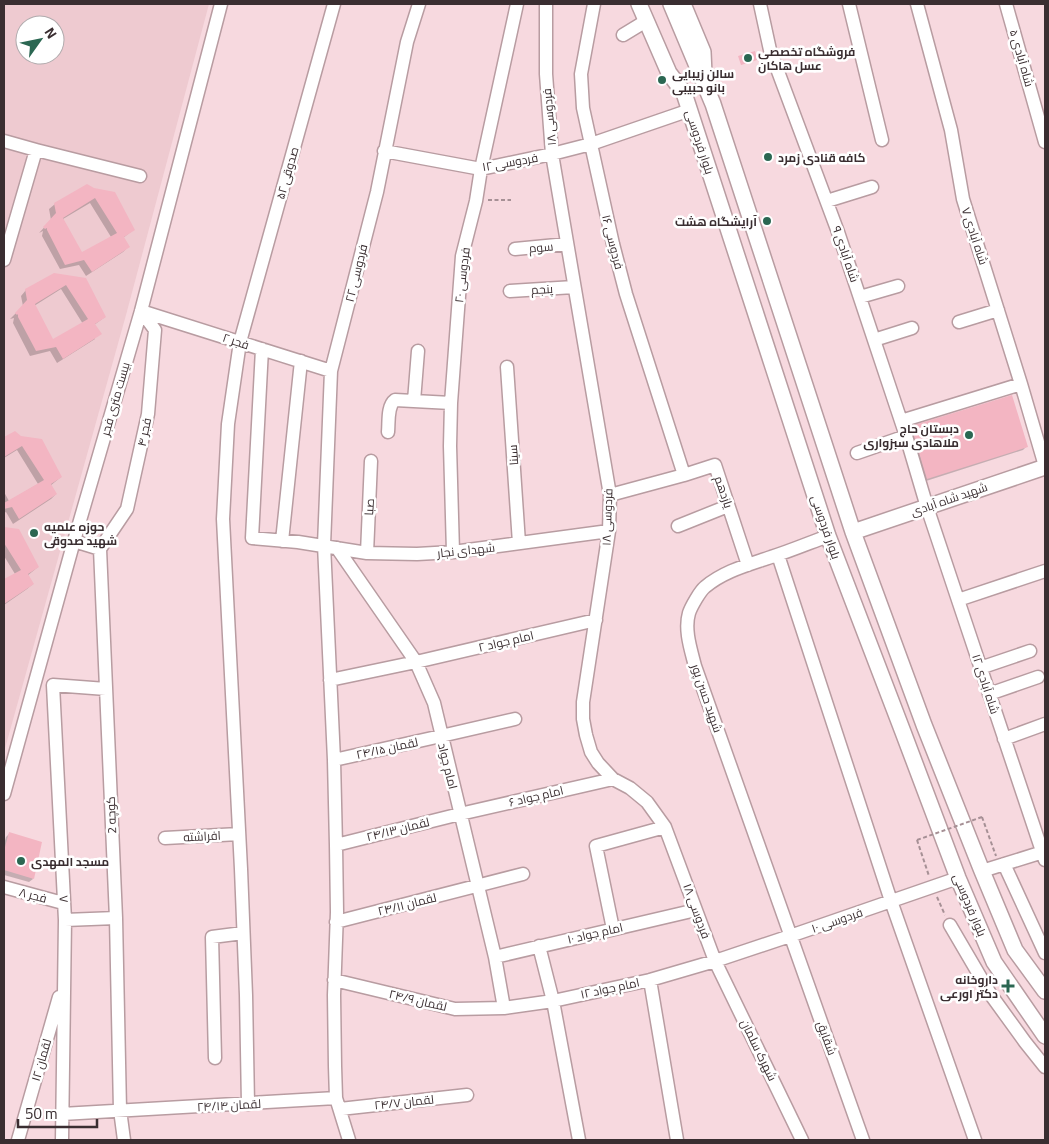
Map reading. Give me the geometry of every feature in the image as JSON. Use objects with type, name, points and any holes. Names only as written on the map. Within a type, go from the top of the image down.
[{"type":"main road","name":"بلوار فردوسی","points":[[639,4],[669,73],[684,93],[828,536],[958,878],[994,962],[1045,1036]]},
{"type":"main road","points":[[647,4],[684,93]]},
{"type":"main road","points":[[671,4],[704,83]]},
{"type":"main road","name":"بلوار فردوسی","points":[[683,4],[704,52],[704,83],[714,104],[853,532],[924,726],[1015,950],[1045,991]]},
{"type":"main road","name":"شهید شاه آبادی","points":[[853,532],[1045,466]]},
{"type":"street","name":"بیست متری فجر","points":[[4,794],[74,541],[141,311],[222,4]]},
{"type":"street","name":"صدوقی ۵۲","points":[[248,1104],[239,834],[223,519],[228,424],[240,342],[334,4]]},
{"type":"street","name":"فردوسی ۲۲","points":[[349,1140],[338,1104],[335,1066],[336,845],[324,545],[332,371],[376,192],[407,42],[419,4]]},
{"type":"street","name":"فردوسی ۲۰","points":[[453,552],[450,403],[462,256],[476,201],[481,168],[518,4]]},
{"type":"street","name":"فردوسی ۱۸","points":[[546,4],[546,74],[552,154],[610,495],[609,531],[583,702],[583,719],[591,752],[598,764],[613,779],[630,788],[647,802],[666,827],[715,961]]},
{"type":"street","name":"فردوسی ۱۶","points":[[594,4],[581,74],[583,108],[612,244],[684,475]]},
{"type":"street","name":"شاه آبادی ۹","points":[[760,4],[770,50],[827,202],[860,298],[906,436],[927,507]]},
{"type":"street","points":[[849,4],[882,140]]},
{"type":"street","name":"شاه آبادی ۷","points":[[917,4],[951,130],[963,199],[1045,466]]},
{"type":"street","name":"شاه آبادی ۵","points":[[1006,4],[1045,142]]},
{"type":"street","points":[[622,35],[646,21]]},
{"type":"street","name":"فردوسی ۱۲","points":[[384,151],[481,168],[591,144],[690,110]]},
{"type":"street","points":[[4,141],[140,176]]},
{"type":"street","points":[[4,260],[36,150]]},
{"type":"street","points":[[827,202],[872,187]]},
{"type":"street","name":"سوم","points":[[515,249],[567,244]]},
{"type":"street","points":[[860,298],[898,286]]},
{"type":"street","name":"پنجم","points":[[510,291],[574,287]]},
{"type":"street","points":[[959,322],[998,310]]},
{"type":"street","name":"فجر ۲","points":[[141,311],[332,371]]},
{"type":"street","name":"فجر ۴","points":[[100,549],[127,509],[148,414],[155,330],[141,311]]},
{"type":"street","points":[[874,340],[912,328]]},
{"type":"street","name":"شهدای نجار","points":[[262,349],[252,538],[324,545],[367,553],[417,554],[453,552],[609,531]]},
{"type":"street","points":[[414,401],[418,351]]},
{"type":"street","points":[[282,541],[301,362]]},
{"type":"street","name":"سینا","points":[[507,367],[519,543]]},
{"type":"street","points":[[901,421],[1021,384]]},
{"type":"street","points":[[388,432],[390,407],[396,400],[450,403]]},
{"type":"street","points":[[857,453],[906,436]]},
{"type":"street","name":"صبا","points":[[367,553],[371,461]]},
{"type":"street","name":"یازدهم","points":[[610,495],[714,465],[748,565]]},
{"type":"street","points":[[678,526],[728,506]]},
{"type":"street","name":"شاه آبادی ۱۲","points":[[927,507],[1044,856]]},
{"type":"street","name":"شهید حسن پور","points":[[790,936],[695,666],[690,646],[689,613],[703,589],[717,578],[828,536]]},
{"type":"street","points":[[74,541],[100,549]]},
{"type":"street","name":"امام جواد","points":[[337,548],[416,662],[434,703],[495,957],[504,1008]]},
{"type":"street","name":"کوچه 2","points":[[100,549],[116,918],[120,1110],[124,1140]]},
{"type":"street","points":[[778,555],[891,901],[975,1140]]},
{"type":"street","points":[[958,600],[1045,571]]},
{"type":"street","name":"امام جواد ۲","points":[[330,680],[596,620]]},
{"type":"street","points":[[980,668],[1030,651]]},
{"type":"street","points":[[989,694],[1038,677]]},
{"type":"street","name":"۸","points":[[62,1140],[65,920],[53,685],[106,689]]},
{"type":"street","name":"لقمان ۲۴/۱۵","points":[[334,760],[515,719]]},
{"type":"street","points":[[1004,739],[1045,724]]},
{"type":"street","name":"امام جواد ۶","points":[[460,814],[613,779]]},
{"type":"street","name":"لقمان ۲۴/۱۳","points":[[336,845],[460,814]]},
{"type":"street","points":[[613,929],[596,846],[666,827]]},
{"type":"street","name":"افراشته","points":[[165,838],[239,834]]},
{"type":"street","points":[[982,871],[1002,864],[1044,856]]},
{"type":"street","points":[[1002,864],[1045,953]]},
{"type":"street","name":"لقمان ۲۴/۱۱","points":[[336,922],[523,874]]},
{"type":"street","name":"فردوسی ۱۰","points":[[715,961],[958,878]]},
{"type":"street","name":"فجر ۸","points":[[4,887],[63,903]]},
{"type":"street","name":"امام جواد ۱۰","points":[[495,957],[696,910]]},
{"type":"street","points":[[65,920],[116,918]]},
{"type":"street","points":[[950,924],[991,995],[1045,1067]]},
{"type":"street","points":[[215,1058],[212,936],[243,933]]},
{"type":"street","name":"شقایق","points":[[790,936],[863,1140]]},
{"type":"street","points":[[539,946],[553,1001],[579,1140]]},
{"type":"street","name":"امام جواد ۱۲","points":[[504,1008],[553,1001],[650,980],[715,961]]},
{"type":"street","name":"شهرک سلمان","points":[[715,961],[802,1140]]},
{"type":"street","name":"لقمان ۱۲","points":[[18,1140],[64,980]]},
{"type":"street","name":"لقمان ۲۴/۹","points":[[334,980],[455,1008],[504,1008]]},
{"type":"street","points":[[650,980],[677,1140]]},
{"type":"street","name":"لقمان ۲۴/۷","points":[[338,1104],[468,1095]]},
{"type":"street","name":"لقمان ۲۴/۱۴","points":[[62,1114],[248,1104],[338,1104]]},
{"type":"path","points":[[476,201],[510,200]]},
{"type":"path","points":[[950,924],[932,886],[917,840],[982,817],[1002,864]]},
{"type":"shaded area","name":"حوزه علمیه شهید صدوقی","points":[[4,4],[209,4],[126,315],[4,752]]},
{"type":"building","name":"فروشگاه تخصصی عسل هاکان","points":[[755,51],[757,60],[741,65],[738,56]]},
{"type":"building","points":[[87,184],[94,188],[115,192],[135,230],[124,237],[130,247],[92,272],[84,260],[65,265],[47,228],[43,227],[56,213],[54,203]],"holes":[[[95,198],[117,233],[82,252],[63,218]]]},
{"type":"building","points":[[54,273],[86,278],[106,317],[95,324],[102,334],[63,359],[56,347],[36,351],[18,314],[15,313],[27,300],[25,289]],"holes":[[[66,285],[88,319],[53,339],[35,304]]]},
{"type":"building","name":"دبستان حاج ملاهادی سبزواری","points":[[1012,395],[1028,447],[927,479],[911,426]]},
{"type":"building","points":[[15,431],[21,436],[42,439],[62,477],[51,484],[57,494],[19,519],[12,507],[4,509],[4,503],[44,480],[22,446],[4,457],[4,437]]},
{"type":"building","points":[[4,527],[19,529],[39,567],[28,574],[34,584],[4,604],[4,579],[21,570],[4,543]]},
{"type":"building","name":"مسجد المهدی","points":[[9,832],[42,842],[34,879],[4,870],[4,851]]},
{"type":"place","name":"فروشگاه تخصصی عسل هاکان","points":[[748,58]]},
{"type":"place","name":"سالن زیبایی بانو حبیبی","points":[[662,80]]},
{"type":"place","name":"کافه قنادی زمرد","points":[[768,157]]},
{"type":"place","name":"آرایشگاه هشت","points":[[767,221]]},
{"type":"place","name":"دبستان حاج ملاهادی سبزواری","points":[[969,435]]},
{"type":"place","name":"حوزه علمیه شهید صدوقی","points":[[34,533]]},
{"type":"place","name":"مسجد المهدی","points":[[21,861]]},
{"type":"place","name":"داروخانه دکتر اورعی","points":[[1008,986]]}]
